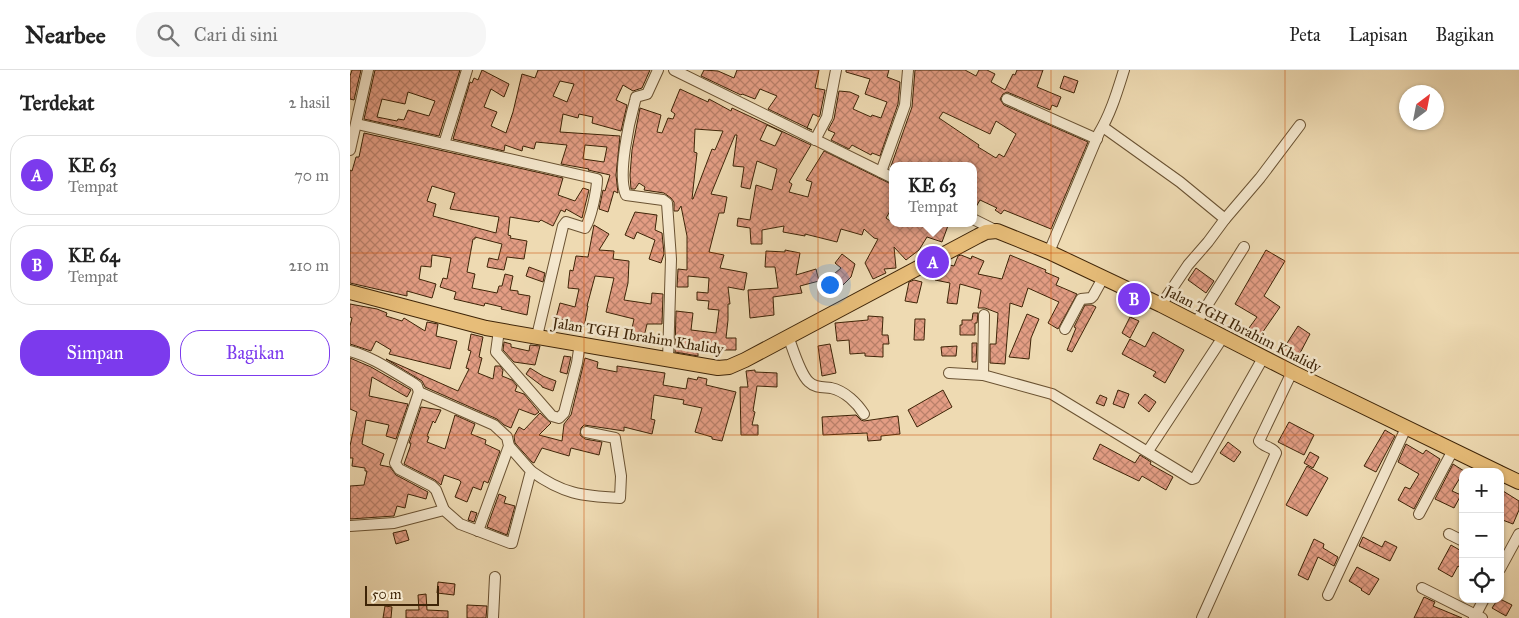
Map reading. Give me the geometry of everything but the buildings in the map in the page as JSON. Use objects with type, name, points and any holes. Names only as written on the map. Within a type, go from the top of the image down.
[{"type":"main road","name":"Jalan TGH Ibrahim Khalidy","points":[[350,292],[499,330],[668,360],[718,368],[729,367],[978,236],[986,232],[996,231],[1049,252],[1161,305],[1263,358],[1491,468]]},
{"type":"main road","name":"Jalan TGH Ibrahim Khalidy","points":[[1504,474],[1519,482]]},
{"type":"street","points":[[350,150],[368,70]]},
{"type":"street","points":[[444,144],[467,70]]},
{"type":"street","points":[[658,70],[647,94],[636,98],[627,133],[623,168],[624,191],[626,195],[663,200],[666,203],[671,259],[668,360]]},
{"type":"street","points":[[674,70],[889,176]]},
{"type":"street","points":[[815,140],[827,118],[836,70]]},
{"type":"street","points":[[881,172],[905,105],[908,70]]},
{"type":"street","points":[[1049,252],[1114,102],[1124,70]]},
{"type":"street","points":[[1007,99],[1097,139]]},
{"type":"street","points":[[1161,305],[1188,265],[1260,178],[1300,125]]},
{"type":"street","points":[[354,127],[444,144],[597,179],[590,216],[585,228],[566,222],[562,226],[537,336]]},
{"type":"street","points":[[1103,127],[1180,182],[1225,219]]},
{"type":"street","points":[[977,221],[996,231]]},
{"type":"street","points":[[1196,324],[1244,246]]},
{"type":"street","points":[[1065,329],[1081,299],[1093,296],[1102,278]]},
{"type":"street","points":[[983,374],[984,315]]},
{"type":"street","points":[[499,330],[496,352],[552,416],[558,418],[564,413],[577,363],[580,343]]},
{"type":"street","points":[[788,336],[807,380],[811,384],[838,390],[851,399],[864,414]]},
{"type":"street","points":[[1148,451],[1223,337]]},
{"type":"street","points":[[350,350],[376,360],[417,386],[419,392],[395,463],[399,469],[432,486],[436,490],[444,510],[456,522],[510,544],[512,543],[531,471]]},
{"type":"street","points":[[949,372],[983,374],[1052,394],[1192,479],[1196,478],[1263,358]]},
{"type":"street","points":[[1202,618],[1276,453],[1259,442],[1292,372]]},
{"type":"street","points":[[419,392],[494,425],[507,437],[509,446],[531,471],[550,484],[566,492],[584,496],[620,498],[621,476],[615,438],[586,432]]},
{"type":"street","points":[[1328,595],[1406,428]]},
{"type":"street","points":[[478,531],[509,446]]},
{"type":"street","points":[[1420,514],[1453,450]]},
{"type":"street","points":[[350,526],[394,523],[444,510]]},
{"type":"street","points":[[1449,534],[1459,539]]},
{"type":"street","points":[[1504,560],[1519,534]]},
{"type":"street","points":[[493,618],[495,577]]},
{"type":"street","points":[[1422,588],[1477,617],[1482,603]]},
{"type":"place","name":"KE 63","points":[[933,262]]},
{"type":"place","name":"KE 64","points":[[1134,299]]}]
